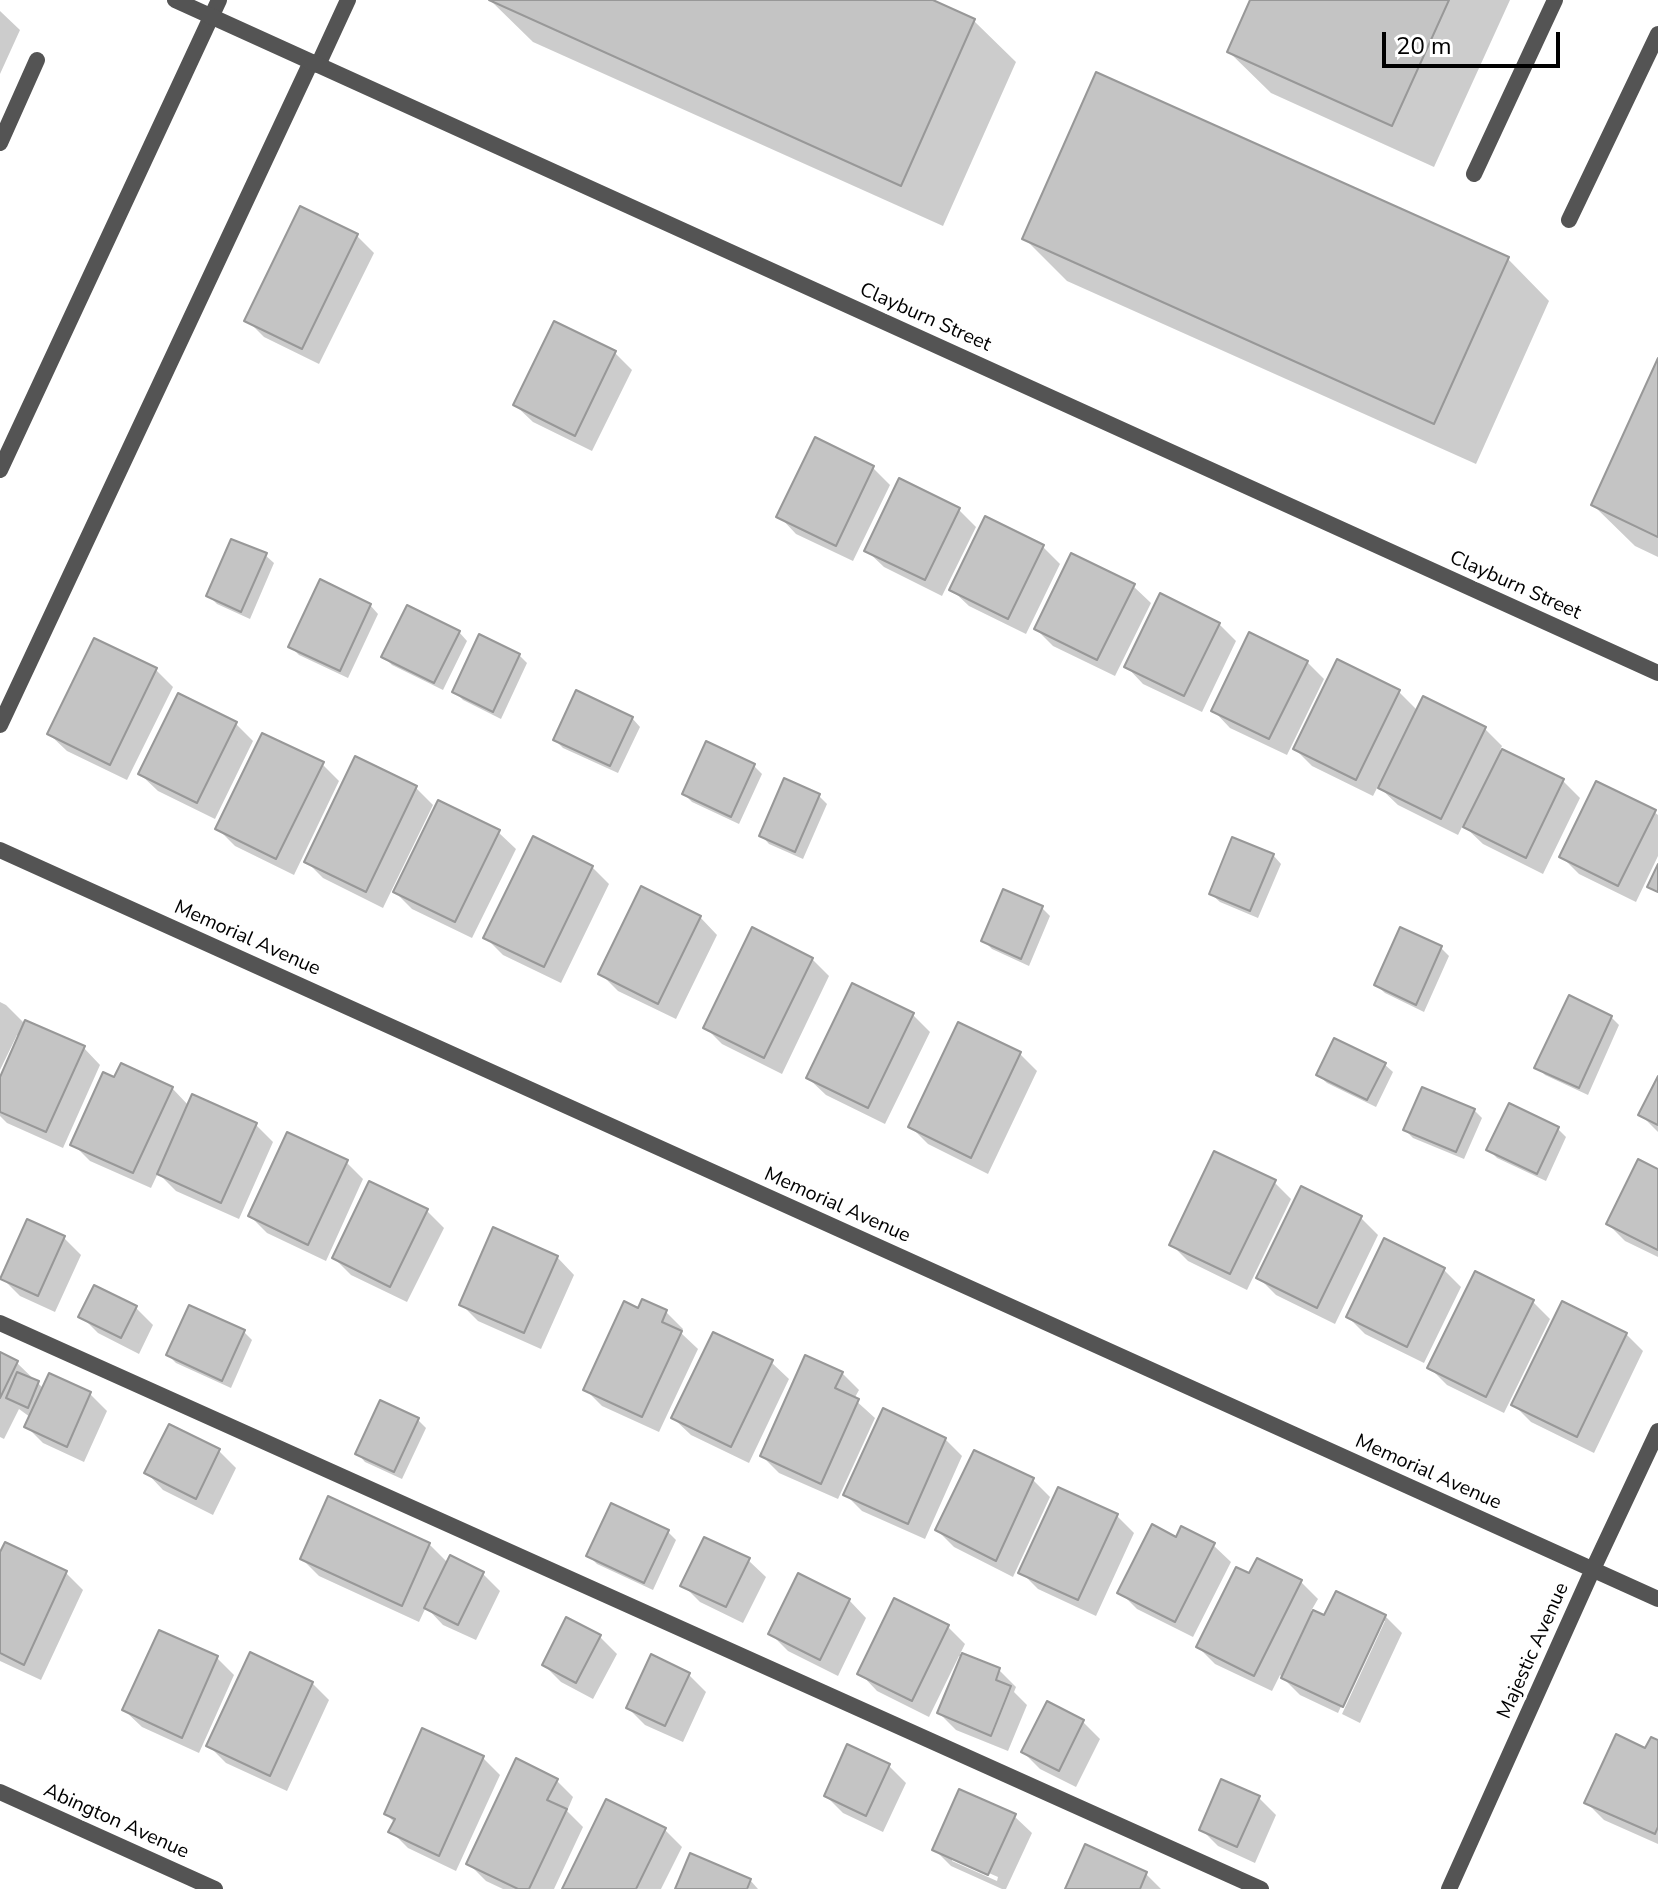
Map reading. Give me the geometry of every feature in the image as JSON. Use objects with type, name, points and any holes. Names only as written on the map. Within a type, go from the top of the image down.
[{"type":"street","name":"Clayburn Street","points":[[175,0],[1658,673]]},
{"type":"street","points":[[0,470],[219,0]]},
{"type":"street","points":[[0,725],[314,64],[348,0]]},
{"type":"street","points":[[1474,174],[1555,0]]},
{"type":"street","points":[[1569,220],[1658,34]]},
{"type":"street","points":[[0,143],[37,60]]},
{"type":"street","name":"Memorial Avenue","points":[[0,850],[1658,1599]]},
{"type":"street","points":[[0,1323],[1261,1889]]},
{"type":"street","name":"Majestic Avenue","points":[[1449,1889],[1658,1431]]},
{"type":"street","name":"Abington Avenue","points":[[0,1792],[215,1889]]},
{"type":"building","points":[[489,0],[933,0],[975,19],[901,186]]},
{"type":"building","points":[[1250,0],[1449,0],[1392,126],[1227,52]]},
{"type":"building","points":[[1096,72],[1509,257],[1434,424],[1022,239]]},
{"type":"building","points":[[300,206],[358,234],[302,349],[244,321]]},
{"type":"building","points":[[554,321],[616,351],[575,436],[513,405]]},
{"type":"building","points":[[1658,358],[1658,537],[1591,505]]},
{"type":"building","points":[[815,437],[874,466],[836,546],[776,517]]},
{"type":"building","points":[[899,478],[960,508],[925,580],[864,551]]},
{"type":"building","points":[[985,516],[1044,545],[1008,619],[949,590]]},
{"type":"building","points":[[231,539],[267,553],[241,612],[206,596]]},
{"type":"building","points":[[1071,553],[1135,584],[1097,660],[1034,629]]},
{"type":"building","points":[[320,579],[371,604],[340,671],[288,647]]},
{"type":"building","points":[[1160,593],[1220,623],[1184,696],[1124,667]]},
{"type":"building","points":[[407,605],[460,631],[434,683],[381,657]]},
{"type":"building","points":[[1249,632],[1308,661],[1269,739],[1211,711]]},
{"type":"building","points":[[479,634],[520,654],[493,712],[452,692]]},
{"type":"building","points":[[94,638],[157,668],[110,765],[47,734]]},
{"type":"building","points":[[1337,659],[1400,690],[1356,780],[1293,749]]},
{"type":"building","points":[[576,690],[633,717],[610,766],[553,740]]},
{"type":"building","points":[[178,693],[237,722],[197,803],[138,774]]},
{"type":"building","points":[[1423,696],[1486,727],[1441,819],[1378,788]]},
{"type":"building","points":[[262,733],[324,762],[276,859],[215,829]]},
{"type":"building","points":[[706,741],[755,764],[731,817],[682,794]]},
{"type":"building","points":[[1502,749],[1564,779],[1526,858],[1463,827]]},
{"type":"building","points":[[355,756],[417,786],[366,892],[304,862]]},
{"type":"building","points":[[784,778],[820,794],[795,852],[759,836]]},
{"type":"building","points":[[1596,781],[1656,810],[1618,886],[1559,857]]},
{"type":"building","points":[[438,800],[500,830],[455,922],[393,892]]},
{"type":"building","points":[[533,836],[593,866],[544,967],[483,938]]},
{"type":"building","points":[[1232,837],[1274,854],[1250,911],[1209,894]]},
{"type":"building","points":[[1658,864],[1658,892],[1647,887]]},
{"type":"building","points":[[641,886],[701,916],[658,1004],[598,974]]},
{"type":"building","points":[[1003,889],[1043,906],[1021,959],[981,941]]},
{"type":"building","points":[[752,927],[813,958],[764,1058],[703,1028]]},
{"type":"building","points":[[1400,927],[1442,946],[1416,1005],[1374,985]]},
{"type":"building","points":[[852,983],[914,1013],[868,1108],[806,1078]]},
{"type":"building","points":[[1569,995],[1612,1016],[1579,1088],[1534,1068]]},
{"type":"building","points":[[25,1020],[85,1046],[46,1132],[0,1112],[0,1077]]},
{"type":"building","points":[[958,1022],[1021,1052],[971,1158],[908,1127]]},
{"type":"building","points":[[1334,1038],[1386,1063],[1367,1100],[1316,1075]]},
{"type":"building","points":[[121,1063],[173,1087],[133,1173],[70,1145],[103,1072],[114,1077]]},
{"type":"building","points":[[1658,1076],[1658,1125],[1638,1115]]},
{"type":"building","points":[[1422,1087],[1475,1109],[1456,1152],[1403,1130]]},
{"type":"building","points":[[192,1094],[257,1123],[221,1203],[157,1174]]},
{"type":"building","points":[[1509,1103],[1559,1127],[1537,1174],[1486,1150]]},
{"type":"building","points":[[287,1132],[348,1160],[308,1245],[248,1216]]},
{"type":"building","points":[[1214,1151],[1276,1180],[1230,1274],[1169,1245]]},
{"type":"building","points":[[1638,1159],[1658,1169],[1658,1250],[1606,1224]]},
{"type":"building","points":[[369,1181],[428,1209],[390,1287],[332,1258]]},
{"type":"building","points":[[1301,1186],[1362,1216],[1317,1308],[1256,1278]]},
{"type":"building","points":[[27,1219],[65,1236],[38,1296],[0,1279]]},
{"type":"building","points":[[493,1227],[558,1256],[524,1333],[459,1305]]},
{"type":"building","points":[[1384,1238],[1445,1268],[1407,1347],[1346,1317]]},
{"type":"building","points":[[1475,1271],[1534,1300],[1486,1397],[1427,1368]]},
{"type":"building","points":[[94,1285],[137,1306],[121,1338],[78,1317]]},
{"type":"building","points":[[642,1299],[667,1310],[662,1322],[682,1331],[642,1417],[583,1390],[624,1301],[638,1308]]},
{"type":"building","points":[[1562,1301],[1627,1333],[1577,1437],[1511,1405]]},
{"type":"building","points":[[189,1305],[245,1330],[222,1381],[166,1355]]},
{"type":"building","points":[[713,1332],[773,1360],[731,1447],[671,1418]]},
{"type":"building","points":[[0,1352],[18,1361],[0,1398]]},
{"type":"building","points":[[805,1355],[843,1372],[835,1388],[859,1399],[821,1484],[760,1456]]},
{"type":"building","points":[[17,1372],[39,1381],[28,1408],[6,1398]]},
{"type":"building","points":[[49,1373],[91,1392],[67,1447],[24,1427]]},
{"type":"building","points":[[380,1400],[419,1418],[394,1472],[355,1454]]},
{"type":"building","points":[[883,1408],[946,1438],[908,1524],[843,1495]]},
{"type":"building","points":[[169,1424],[220,1449],[196,1499],[144,1473]]},
{"type":"building","points":[[974,1450],[1034,1478],[996,1561],[935,1530]]},
{"type":"building","points":[[1058,1487],[1118,1514],[1078,1600],[1018,1573]]},
{"type":"building","points":[[328,1496],[430,1543],[402,1606],[300,1559]]},
{"type":"building","points":[[611,1503],[669,1530],[644,1583],[586,1556]]},
{"type":"building","points":[[1152,1524],[1176,1537],[1181,1526],[1215,1543],[1175,1622],[1117,1593]]},
{"type":"building","points":[[704,1537],[750,1558],[726,1607],[680,1586]]},
{"type":"building","points":[[5,1542],[67,1571],[24,1665],[0,1653],[0,1552]]},
{"type":"building","points":[[450,1555],[484,1572],[458,1625],[424,1608]]},
{"type":"building","points":[[1257,1558],[1302,1580],[1254,1676],[1196,1647],[1236,1567],[1249,1573]]},
{"type":"building","points":[[798,1573],[850,1599],[820,1660],[768,1634]]},
{"type":"building","points":[[1336,1591],[1386,1615],[1343,1707],[1281,1678],[1313,1610],[1324,1615]]},
{"type":"building","points":[[894,1598],[949,1625],[912,1701],[857,1674]]},
{"type":"building","points":[[566,1617],[601,1635],[576,1683],[542,1665]]},
{"type":"building","points":[[159,1630],[218,1656],[182,1738],[122,1710]]},
{"type":"building","points":[[250,1652],[313,1682],[270,1776],[206,1746]]},
{"type":"building","points":[[962,1653],[1000,1668],[996,1680],[1011,1686],[991,1736],[937,1713]]},
{"type":"building","points":[[651,1654],[690,1673],[665,1726],[626,1708]]},
{"type":"building","points":[[1047,1701],[1084,1720],[1059,1771],[1021,1752]]},
{"type":"building","points":[[422,1728],[484,1756],[439,1856],[388,1832],[395,1819],[384,1814]]},
{"type":"building","points":[[1616,1734],[1645,1748],[1651,1737],[1658,1740],[1658,1827],[1655,1834],[1584,1803]]},
{"type":"building","points":[[847,1744],[890,1764],[866,1816],[824,1796]]},
{"type":"building","points":[[516,1758],[558,1779],[547,1800],[567,1809],[529,1889],[518,1889],[466,1864]]},
{"type":"building","points":[[1221,1779],[1260,1796],[1237,1847],[1199,1830]]},
{"type":"building","points":[[959,1789],[1016,1814],[988,1875],[932,1850]]},
{"type":"building","points":[[606,1799],[666,1828],[636,1889],[562,1889]]},
{"type":"building","points":[[1085,1844],[1147,1872],[1140,1889],[1065,1889]]},
{"type":"building","points":[[690,1853],[751,1879],[747,1889],[675,1889]]}]
